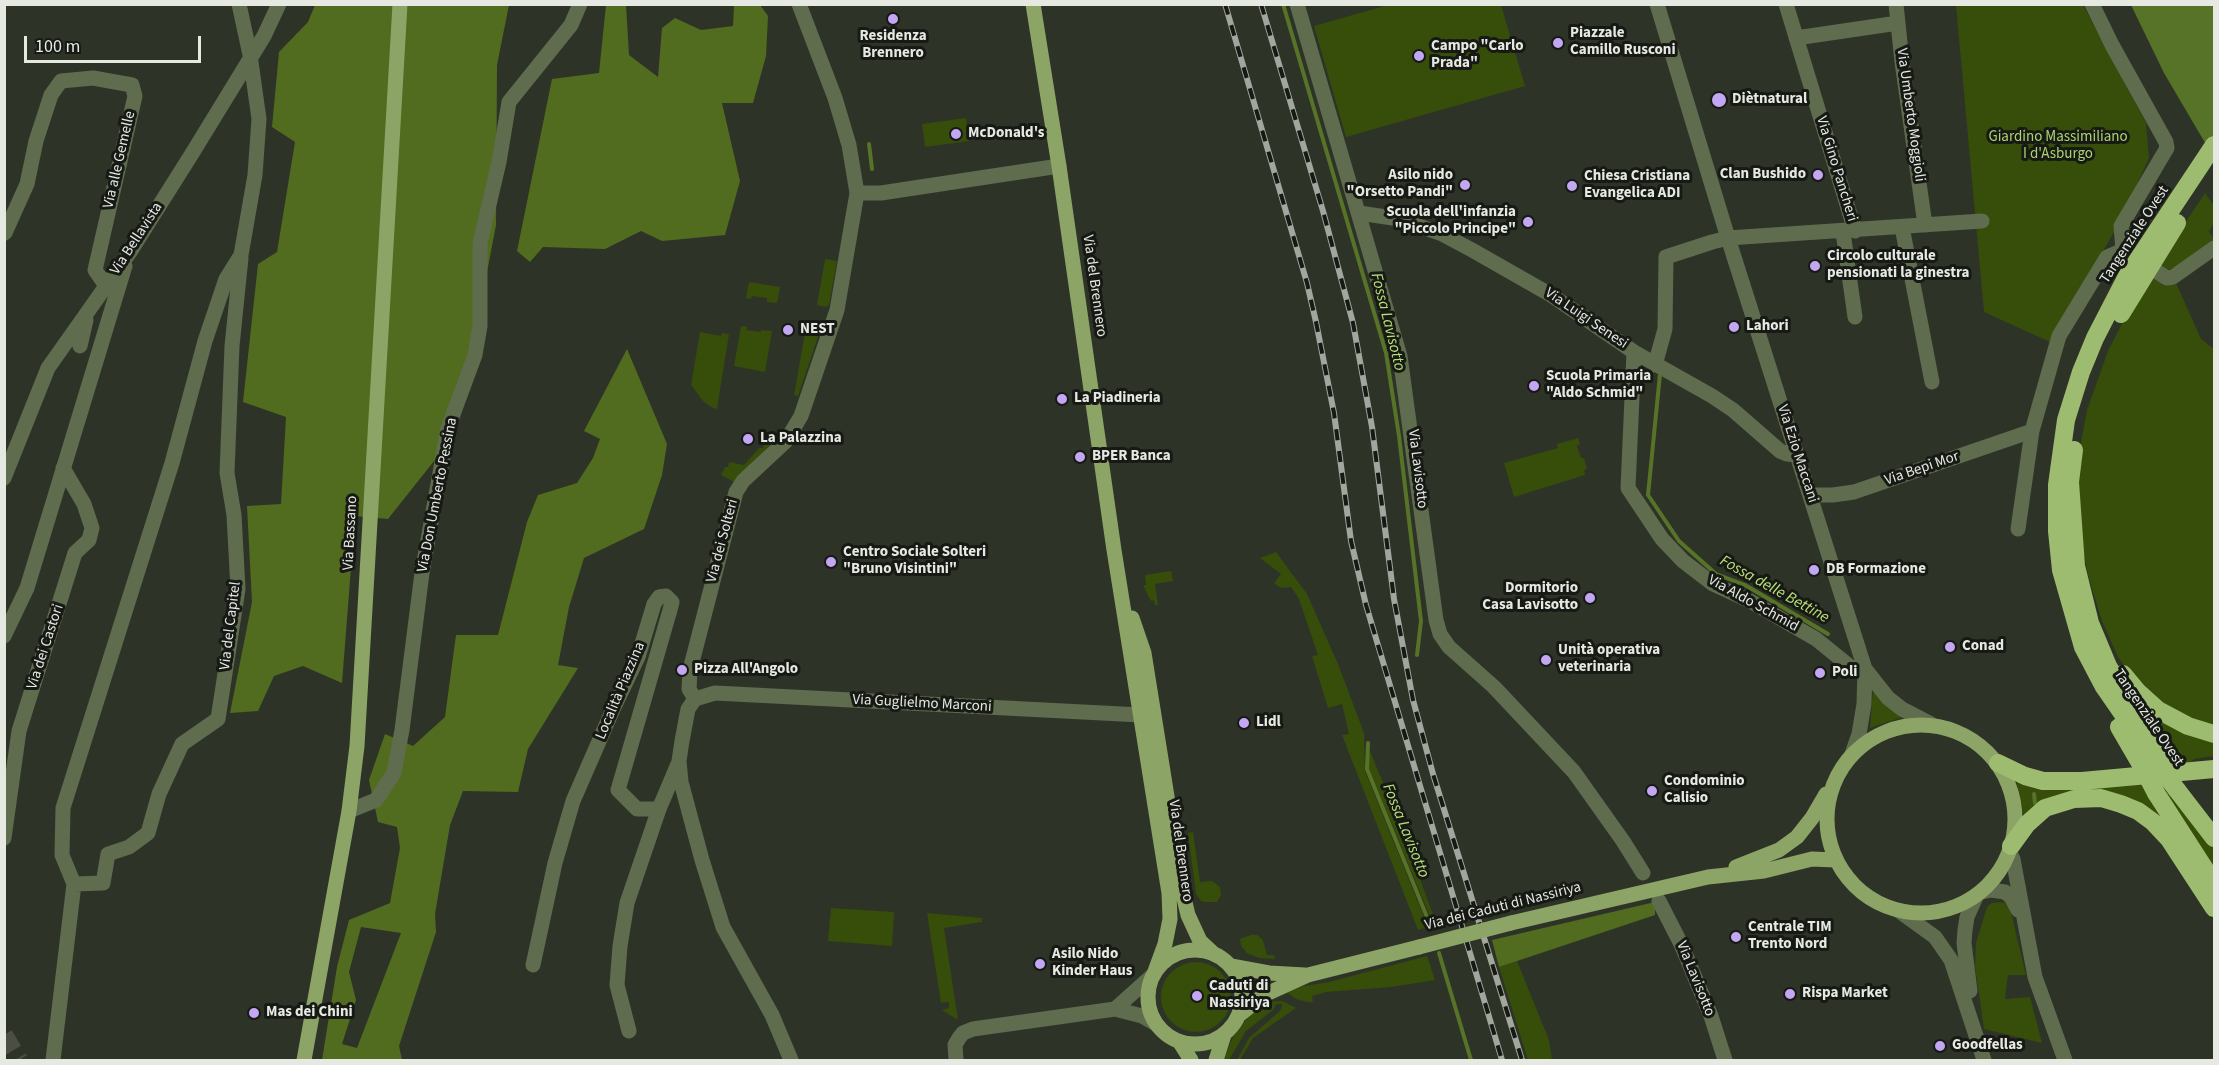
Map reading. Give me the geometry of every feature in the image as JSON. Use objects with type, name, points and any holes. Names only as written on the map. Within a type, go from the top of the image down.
[{"type":"highway","name":"Tangenziale Ovest","points":[[2162,769],[2138,717],[2108,666],[2090,623],[2076,566],[2070,482],[2078,420],[2091,377],[2129,298],[2214,145]]},
{"type":"highway","name":"Tangenziale Ovest","points":[[2214,166],[2188,195],[2121,286],[2095,338],[2081,372],[2066,420],[2057,485],[2057,531],[2061,570],[2083,646],[2103,687],[2112,715],[2162,769],[2214,819]]},
{"type":"highway","points":[[2076,566],[2111,654],[2122,673],[2158,710],[2188,726],[2214,734]]},
{"type":"highway","points":[[1998,763],[2025,776],[2043,781],[2082,781],[2162,769],[2214,769]]},
{"type":"highway","points":[[2162,769],[2214,782]]},
{"type":"highway","points":[[2162,769],[2156,793],[2214,883]]},
{"type":"highway","name":"Tangenziale Ovest","points":[[2184,789],[2214,838]]},
{"type":"highway","points":[[2010,848],[2027,824],[2045,808],[2074,798],[2101,798],[2138,811],[2153,822],[2169,839],[2214,908]]},
{"type":"main road","name":"Via Bassano","points":[[304,1060],[349,811],[358,722],[400,4]]},
{"type":"main road","name":"Via del Brennero","points":[[1033,4],[1137,695],[1134,714]]},
{"type":"main road","name":"Via del Brennero","points":[[1118,573],[1144,653],[1169,893],[1170,919],[1165,944],[1154,974]]},
{"type":"main road","points":[[1931,724],[1946,727],[1977,742],[1998,763],[2008,782],[2015,813],[2010,848],[2000,869],[1979,894],[1960,906],[1928,914],[1899,911],[1878,903],[1863,893],[1848,877],[1833,853],[1826,811],[1834,778],[1852,754],[1876,735],[1909,725],[1931,724]]},
{"type":"main road","name":"Via del Brennero","points":[[1151,734],[1188,915],[1200,941],[1214,954]]},
{"type":"main road","name":"Via dei Caduti di Nassiriya","points":[[1708,877],[1767,856],[1787,844],[1803,830],[1812,818],[1834,778]]},
{"type":"main road","name":"Via dei Caduti di Nassiriya","points":[[1238,1016],[1264,995],[1308,975],[1511,923],[1708,877],[1764,871],[1833,853]]},
{"type":"main road","points":[[1202,951],[1214,954],[1231,966],[1240,982],[1242,993],[1238,1016],[1224,1035],[1201,1044],[1179,1041],[1166,1034],[1156,1024],[1148,993],[1154,974],[1162,964],[1182,952],[1202,951]]},
{"type":"main road","name":"Via dei Caduti di Nassiriya","points":[[1231,966],[1269,973],[1308,975]]},
{"type":"main road","points":[[1216,1060],[1224,1035]]},
{"type":"main road","points":[[1179,1041],[1191,1060]]},
{"type":"street","name":"Via del Capitel","points":[[74,884],[103,883],[108,854],[129,847],[148,832],[159,794],[182,744],[218,718],[238,589],[234,515],[227,473],[232,346],[241,255],[255,175],[259,119],[250,55],[239,4]]},
{"type":"street","name":"Via Bellavista","points":[[4,478],[48,368],[129,252],[193,152],[250,55],[264,36],[279,4]]},
{"type":"street","name":"Via Don Umberto Pessina","points":[[349,811],[376,800],[394,773],[402,730],[422,573],[446,438],[475,355],[480,326],[480,243],[499,162],[508,102],[571,25],[580,4]]},
{"type":"street","name":"Via dei Solteri","points":[[695,699],[689,689],[690,670],[736,492],[743,481],[786,441],[801,416],[837,310],[857,193],[849,144],[834,96],[799,4]]},
{"type":"street","name":"Via Lavisotto","points":[[1297,4],[1400,356],[1436,620],[1440,634],[1449,647],[1494,687],[1574,772],[1612,824],[1643,873]]},
{"type":"street","name":"Via Ezio Maccani","points":[[1658,4],[1720,240],[1797,455],[1865,669],[1859,734],[1852,754]]},
{"type":"street","name":"Via Gino Pancheri","points":[[1786,4],[1849,231],[1855,317]]},
{"type":"street","name":"Via Umberto Moggioli","points":[[1896,4],[1925,225]]},
{"type":"street","points":[[2018,529],[2032,431],[2059,336],[2107,257],[2124,250],[2121,226],[2167,148],[2166,142],[2092,4]]},
{"type":"street","points":[[1796,38],[1898,23]]},
{"type":"street","name":"Via alle Gemelle","points":[[5,233],[27,184],[36,141],[51,95],[61,81],[93,78],[132,85],[135,96],[95,270],[106,286]]},
{"type":"street","points":[[857,193],[881,193],[1059,166]]},
{"type":"street","name":"Via Luigi Senesi","points":[[1359,213],[1393,218],[1442,234],[1551,295],[1634,352],[1733,410],[1780,451],[1797,455]]},
{"type":"street","points":[[1655,365],[1665,329],[1666,257],[1720,240],[1982,221]]},
{"type":"street","points":[[1902,227],[1932,382]]},
{"type":"street","points":[[2154,270],[2167,278],[2173,277],[2214,248]]},
{"type":"street","points":[[4,636],[27,588],[129,252]]},
{"type":"street","name":"Via del Capitel","points":[[53,1060],[74,884],[62,855],[63,808],[172,463],[205,341],[226,279],[241,255]]},
{"type":"street","points":[[80,346],[87,314]]},
{"type":"street","name":"Via Aldo Schmid","points":[[1634,352],[1628,488],[1662,539],[1683,561],[1713,584],[1750,601],[1816,639],[1853,669],[1865,669]]},
{"type":"street","name":"Via Bepi Mor","points":[[1810,495],[1854,492],[2032,431]]},
{"type":"street","name":"Via dei Castori","points":[[4,838],[19,731],[75,554],[89,540],[92,528],[84,504],[63,468]]},
{"type":"street","name":"Località Piazzina","points":[[532,965],[555,863],[573,801],[638,657],[654,604],[659,597],[666,596],[672,602],[618,790],[637,808],[659,809]]},
{"type":"street","name":"Via Ezio Maccani","points":[[1865,669],[1888,698],[1902,709],[1931,724]]},
{"type":"street","name":"Via Guglielmo Marconi","points":[[695,699],[715,693],[1134,714]]},
{"type":"street","points":[[629,1031],[617,985],[627,903],[659,809],[679,761],[688,709],[695,699]]},
{"type":"street","name":"Via del Brennero","points":[[1134,714],[1148,718],[1151,734]]},
{"type":"street","points":[[679,761],[681,783],[723,927],[772,1015],[791,1060]]},
{"type":"street","points":[[2010,848],[2035,977],[2066,1060]]},
{"type":"street","points":[[1974,1029],[1964,943],[1967,917],[1979,894],[1991,890],[2005,892],[2011,897],[2023,918]]},
{"type":"street","name":"Via Lavisotto","points":[[1659,901],[1681,944],[1711,1016],[1725,1060]]},
{"type":"street","points":[[1899,911],[1927,930],[1947,952],[1957,973],[1984,1060]]},
{"type":"street","points":[[1116,1009],[1154,974]]},
{"type":"street","points":[[956,1060],[955,1045],[958,1038],[967,1031],[1116,1009],[1142,1016],[1156,1024]]},
{"type":"green space","name":"Campo \"Carlo Prada\"","points":[[1388,5],[1501,5],[1525,86],[1346,137],[1314,26]]},
{"type":"green space","name":"Giardino Massimiliano I d'Asburgo","points":[[1956,5],[2083,5],[2146,123],[2149,158],[2121,220],[2050,342],[1984,312]]},
{"type":"green space","points":[[966,118],[969,141],[925,147],[922,124]]},
{"type":"green space","points":[[2205,193],[2214,206],[2214,222],[2209,232],[2214,239],[2179,266],[2164,269],[2158,264]]},
{"type":"green space","points":[[825,259],[837,261],[829,305],[826,307],[817,305]]},
{"type":"green space","points":[[2149,277],[2164,284],[2176,283],[2201,339],[2214,349],[2214,728],[2173,712],[2131,675],[2118,657],[2102,621],[2088,575],[2081,539],[2078,459],[2087,410],[2108,351]]},
{"type":"green space","points":[[749,282],[780,287],[777,303],[767,302],[767,298],[752,296],[751,299],[746,298]]},
{"type":"green space","points":[[741,326],[747,327],[747,330],[772,331],[765,372],[734,366]]},
{"type":"green space","points":[[700,332],[721,336],[722,333],[729,334],[717,409],[703,401],[691,385]]},
{"type":"green space","points":[[805,333],[818,337],[798,396],[794,395]]},
{"type":"green space","points":[[1578,438],[1580,444],[1577,446],[1587,469],[1584,470],[1585,475],[1514,497],[1504,463],[1558,448],[1557,444]]},
{"type":"green space","points":[[765,441],[773,442],[734,482],[721,475],[729,462],[744,465],[759,448],[763,448]]},
{"type":"green space","points":[[1276,552],[1307,594],[1338,664],[1364,733],[1365,771],[1428,927],[1418,930],[1342,735],[1349,734],[1342,704],[1328,708],[1312,656],[1318,655],[1299,599],[1291,587],[1281,588],[1274,583],[1281,574],[1260,558]]},
{"type":"green space","points":[[1171,571],[1173,581],[1155,584],[1158,605],[1155,605],[1143,585],[1146,585],[1145,575]]},
{"type":"green space","points":[[1873,688],[1903,717],[1870,728]]},
{"type":"green space","points":[[2133,698],[2214,741],[2214,756],[2194,759],[2186,767],[2156,732]]},
{"type":"green space","points":[[1369,749],[1437,925],[1434,926],[1369,769]]},
{"type":"green space","points":[[2016,779],[2144,784],[2214,894],[2122,798],[2024,816]]},
{"type":"green space","points":[[2164,792],[2170,792],[2214,849],[2214,873]]},
{"type":"green space","points":[[1193,832],[1200,882],[1212,881],[1220,887],[1221,895],[1217,902],[1201,901],[1196,894],[1188,833]]},
{"type":"green space","points":[[2000,902],[2010,908],[2026,975],[2008,975],[2005,999],[2030,997],[2042,1043],[1984,1029],[1975,966],[1976,943],[1987,907],[1992,903]]},
{"type":"green space","points":[[831,908],[894,912],[892,946],[828,941]]},
{"type":"green space","points":[[927,913],[982,918],[982,922],[944,928],[958,1020],[942,1010],[949,1008],[949,1002],[941,1003]]},
{"type":"green space","points":[[1257,935],[1263,940],[1267,955],[1274,955],[1275,959],[1259,958],[1247,953],[1241,946],[1240,939]]},
{"type":"green space","points":[[1427,956],[1435,980],[1391,987],[1326,992],[1312,996],[1313,1002],[1296,999],[1286,992],[1304,986],[1329,982]]},
{"type":"green space","points":[[1517,961],[1549,1040],[1552,1060],[1528,1060],[1499,967]]},
{"type":"green space","points":[[1196,962],[1209,965],[1221,972],[1228,984],[1231,997],[1228,1010],[1221,1022],[1209,1029],[1196,1032],[1183,1029],[1171,1022],[1164,1010],[1161,997],[1164,984],[1171,972],[1183,965]]},
{"type":"green space","points":[[1282,1001],[1296,1008],[1253,1038],[1240,1060],[1237,1060],[1249,1038],[1281,1010],[1282,1004],[1276,1004],[1273,1010],[1246,1031],[1229,1060],[1223,1060],[1233,1037],[1250,1015],[1267,1002]]},
{"type":"shaded area","points":[[315,5],[509,5],[497,65],[496,225],[473,345],[438,456],[388,519],[355,516],[342,683],[303,666],[274,676],[258,711],[230,713],[252,602],[247,506],[281,504],[286,417],[243,402],[258,264],[277,252],[295,142],[272,127],[279,52],[308,22]]},
{"type":"shaded area","points":[[606,5],[626,5],[629,55],[658,77],[662,28],[675,18],[701,30],[733,26],[734,5],[760,5],[768,16],[766,56],[753,103],[722,103],[740,181],[725,235],[662,241],[641,231],[605,249],[543,247],[530,262],[517,251],[552,79],[599,73]]},
{"type":"shaded area","points":[[2131,5],[2214,5],[2214,158],[2164,73]]},
{"type":"shaded area","points":[[627,349],[667,444],[662,475],[644,529],[584,558],[569,607],[558,665],[578,668],[528,749],[518,792],[463,791],[450,825],[435,914],[436,932],[399,1046],[402,1060],[322,1060],[337,967],[349,920],[390,903],[400,848],[397,827],[378,822],[369,780],[385,734],[413,746],[445,717],[456,635],[498,635],[527,522],[538,495],[577,483],[593,458],[600,439],[584,431]],"holes":[[[361,927],[401,933],[357,1048],[342,1044],[356,1000],[349,972]]]},
{"type":"shaded area","points":[[1655,902],[1655,915],[1499,967],[1492,940]]},
{"type":"waterway","name":"Fossa Lavisotto","points":[[1283,4],[1386,353],[1399,436],[1421,621],[1417,655]]},
{"type":"waterway","points":[[869,144],[872,169]]},
{"type":"waterway","name":"Fossa delle Bettine","points":[[1660,374],[1648,495],[1679,541],[1716,574],[1745,585],[1828,634]]},
{"type":"waterway","name":"Fossa Lavisotto","points":[[1368,743],[1367,769],[1431,927]]},
{"type":"waterway","name":"Fossa delle Bettine","points":[[2034,794],[2035,803]]},
{"type":"waterway","name":"Fossa Lavisotto","points":[[1439,953],[1471,1060]]},
{"type":"tunnel","points":[[4,1035],[19,1060]]},
{"type":"railway","points":[[1225,4],[1307,283],[1334,413],[1351,541],[1366,605],[1502,1060]]},
{"type":"railway","points":[[1261,4],[1323,211],[1353,323],[1372,427],[1394,599],[1413,700],[1433,774],[1522,1060]]},
{"type":"place","name":"Residenza Brennero","points":[[893,19]]},
{"type":"place","name":"Piazzale Camillo Rusconi","points":[[1558,43]]},
{"type":"place","name":"Campo \"Carlo Prada\"","points":[[1419,56]]},
{"type":"place","name":"Diètnatural","points":[[1719,100]]},
{"type":"place","name":"McDonald's","points":[[956,134]]},
{"type":"place","name":"Clan Bushido","points":[[1818,175]]},
{"type":"place","name":"Asilo nido \"Orsetto Pandi\"","points":[[1465,185]]},
{"type":"place","name":"Chiesa Cristiana Evangelica ADI","points":[[1572,186]]},
{"type":"place","name":"Scuola dell'infanzia \"Piccolo Principe\"","points":[[1528,222]]},
{"type":"place","name":"Circolo culturale pensionati la ginestra","points":[[1815,266]]},
{"type":"place","name":"Lahori","points":[[1734,327]]},
{"type":"place","name":"NEST","points":[[788,330]]},
{"type":"place","name":"Scuola Primaria \"Aldo Schmid\"","points":[[1534,386]]},
{"type":"place","name":"La Piadineria","points":[[1062,399]]},
{"type":"place","name":"La Palazzina","points":[[748,439]]},
{"type":"place","name":"BPER Banca","points":[[1080,457]]},
{"type":"place","name":"Centro Sociale Solteri \"Bruno Visintini\"","points":[[831,562]]},
{"type":"place","name":"DB Formazione","points":[[1814,570]]},
{"type":"place","name":"Dormitorio Casa Lavisotto","points":[[1590,598]]},
{"type":"place","name":"Conad","points":[[1950,647]]},
{"type":"place","name":"Unità operativa veterinaria","points":[[1546,660]]},
{"type":"place","name":"Pizza All'Angolo","points":[[682,670]]},
{"type":"place","name":"Poli","points":[[1820,673]]},
{"type":"place","name":"Lidl","points":[[1244,723]]},
{"type":"place","name":"Condominio Calisio","points":[[1652,791]]},
{"type":"place","name":"Centrale TIM Trento Nord","points":[[1736,937]]},
{"type":"place","name":"Asilo Nido Kinder Haus","points":[[1040,964]]},
{"type":"place","name":"Rispa Market","points":[[1790,994]]},
{"type":"place","name":"Caduti di Nassiriya","points":[[1197,996]]},
{"type":"place","name":"Mas dei Chini","points":[[254,1013]]},
{"type":"place","name":"Goodfellas","points":[[1940,1046]]}]
